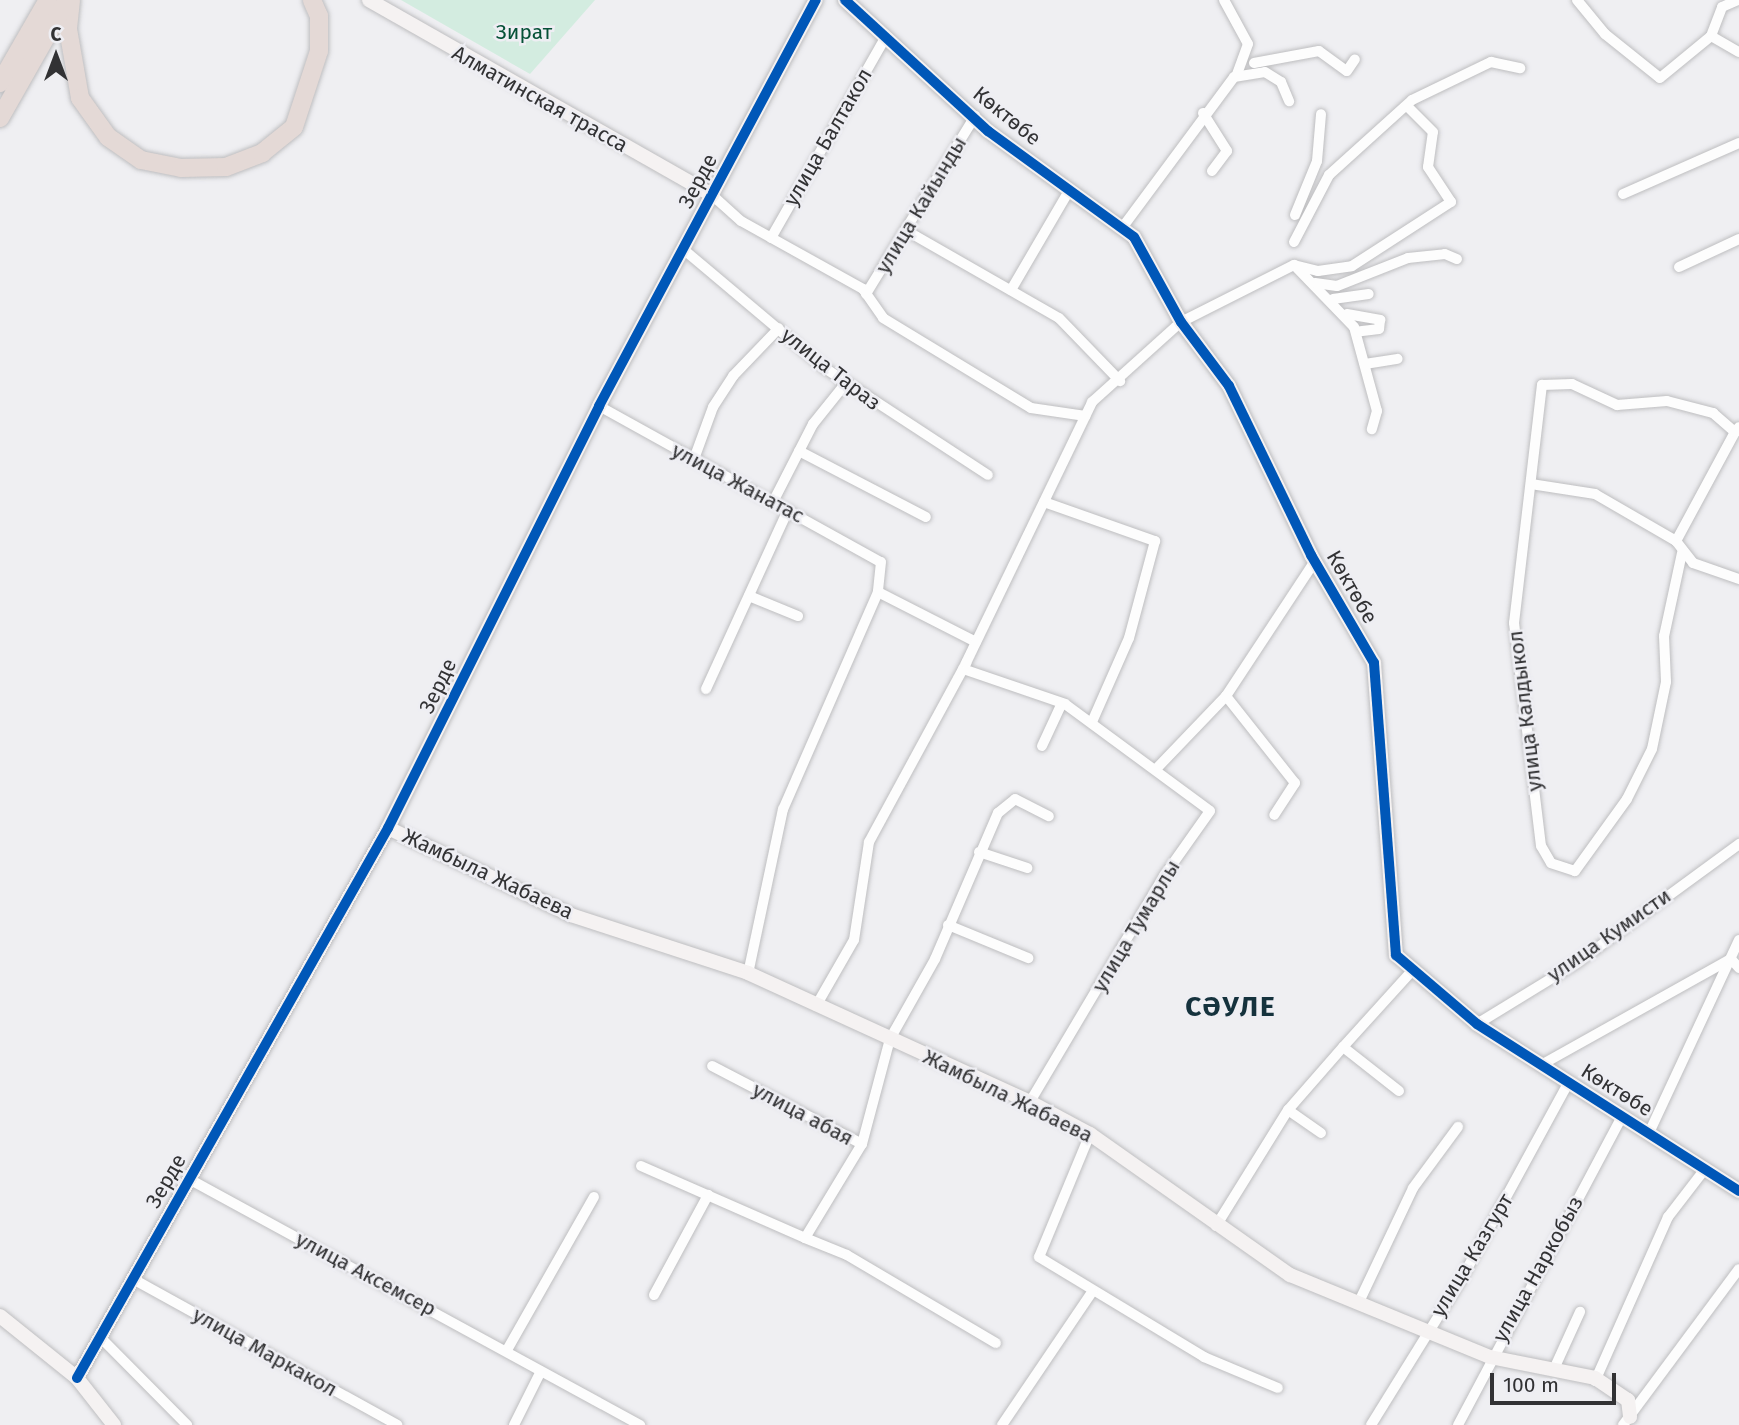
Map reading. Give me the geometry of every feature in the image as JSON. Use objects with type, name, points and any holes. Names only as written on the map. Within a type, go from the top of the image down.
[{"type":"highway","points":[[0,83],[48,0]]},
{"type":"highway","points":[[69,0],[68,29],[80,98],[108,137],[141,160],[181,168],[226,167],[262,153],[294,127],[319,51],[319,16],[312,0]]},
{"type":"highway","points":[[0,118],[69,0]]},
{"type":"street","name":"Алматинская трасса","points":[[369,0],[712,195]]},
{"type":"street","name":"Зерде","points":[[77,1378],[388,828],[599,406],[816,0]]},
{"type":"street","name":"Көктөбе","points":[[845,0],[975,116],[1134,237],[1181,321],[1229,386],[1315,561],[1374,663],[1396,955],[1411,972],[1477,1024],[1739,1191]]},
{"type":"street","points":[[1122,228],[1203,113],[1245,64],[1248,44],[1224,0]]},
{"type":"street","points":[[1577,0],[1656,78],[1711,36],[1721,4],[1738,0]]},
{"type":"street","name":"улица Балтакол","points":[[771,238],[886,36]]},
{"type":"street","points":[[1711,36],[1739,52]]},
{"type":"street","points":[[1254,62],[1319,51],[1347,71],[1355,59]]},
{"type":"street","points":[[1294,242],[1329,175],[1418,96],[1491,62],[1520,68]]},
{"type":"street","points":[[1234,77],[1265,72],[1281,82],[1289,102]]},
{"type":"street","points":[[816,1006],[854,940],[869,842],[963,668],[1092,402],[1120,381],[1181,321],[1294,265],[1318,271],[1352,266],[1451,202],[1428,167],[1433,132],[1408,107]]},
{"type":"street","points":[[1203,113],[1227,151],[1212,171]]},
{"type":"street","points":[[1296,215],[1317,161],[1321,114]]},
{"type":"street","name":"улица Кайынды","points":[[866,294],[975,116]]},
{"type":"street","points":[[1623,194],[1739,143]]},
{"type":"street","points":[[1011,290],[1070,189]]},
{"type":"street","points":[[712,195],[771,238],[866,294],[883,318],[1031,408],[1085,416]]},
{"type":"street","points":[[907,231],[1059,318],[1120,381]]},
{"type":"street","points":[[1679,267],[1739,239]]},
{"type":"street","name":"улица Тараз","points":[[683,249],[846,383],[988,475]]},
{"type":"street","points":[[1315,283],[1337,286],[1408,258],[1445,254],[1457,259]]},
{"type":"street","points":[[1294,265],[1347,314],[1356,332],[1377,411],[1372,429]]},
{"type":"street","points":[[1333,299],[1369,294]]},
{"type":"street","points":[[1347,314],[1377,316],[1382,325],[1356,332]]},
{"type":"street","points":[[694,459],[719,396],[779,328]]},
{"type":"street","points":[[1365,364],[1398,359]]},
{"type":"street","points":[[773,502],[799,451],[846,383]]},
{"type":"street","name":"улица Калдыкол","points":[[1682,552],[1664,636],[1660,720],[1627,799],[1575,871],[1551,863],[1541,846],[1515,646],[1515,575],[1531,484],[1542,385],[1567,386],[1616,405],[1676,403],[1713,413],[1737,429]]},
{"type":"street","name":"улица Жанатас","points":[[599,406],[877,558],[878,592]]},
{"type":"street","points":[[1676,541],[1737,429]]},
{"type":"street","points":[[799,451],[926,517]]},
{"type":"street","points":[[1531,484],[1595,494],[1676,541],[1693,563],[1739,579]]},
{"type":"street","points":[[1044,502],[1155,541],[1129,638],[1092,722]]},
{"type":"street","points":[[706,689],[788,510]]},
{"type":"street","points":[[1158,767],[1226,696],[1315,561]]},
{"type":"street","points":[[748,973],[783,809],[878,592],[976,642]]},
{"type":"street","points":[[748,596],[798,615]]},
{"type":"street","name":"улица Тумарлы","points":[[963,668],[1062,703],[1158,767],[1210,811],[1164,876],[1030,1102]]},
{"type":"street","points":[[1226,696],[1295,783],[1273,815]]},
{"type":"street","points":[[1042,746],[1062,703]]},
{"type":"street","points":[[862,1144],[890,1039],[948,925],[998,813],[1015,799],[1049,816]]},
{"type":"street","name":"Жамбыла Жабаева","points":[[388,828],[571,915],[748,973],[1030,1102],[1090,1134],[1216,1226],[1290,1275],[1423,1334],[1490,1357],[1554,1369],[1617,1388],[1628,1400],[1627,1422]]},
{"type":"street","name":"улица Кумисти","points":[[1477,1024],[1578,962],[1739,844]]},
{"type":"street","points":[[979,852],[1027,868]]},
{"type":"street","points":[[948,925],[1028,958]]},
{"type":"street","points":[[1649,1133],[1739,940]]},
{"type":"street","points":[[1731,959],[1739,968]]},
{"type":"street","points":[[1541,1065],[1731,959]]},
{"type":"street","points":[[1216,1226],[1288,1110],[1411,972]]},
{"type":"street","points":[[1343,1047],[1399,1091]]},
{"type":"street","name":"улица абая","points":[[712,1066],[862,1144],[805,1238]]},
{"type":"street","name":"улица Казгурт","points":[[1371,1425],[1423,1334],[1462,1278],[1569,1082]]},
{"type":"street","points":[[1288,1110],[1321,1133]]},
{"type":"street","name":"улица Наркобыз","points":[[1458,1425],[1490,1357],[1622,1116]]},
{"type":"street","points":[[1358,1304],[1413,1188],[1458,1126]]},
{"type":"street","points":[[1090,1134],[1039,1257],[1092,1292],[1204,1357],[1279,1388]]},
{"type":"street","points":[[640,1166],[847,1255],[996,1343]]},
{"type":"street","points":[[1595,1381],[1668,1217],[1705,1169]]},
{"type":"street","name":"улица Аксемсер","points":[[189,1179],[507,1350],[640,1425]]},
{"type":"street","points":[[654,1295],[708,1195]]},
{"type":"street","points":[[507,1350],[594,1197]]},
{"type":"street","points":[[1627,1422],[1739,1269]]},
{"type":"street","name":"улица Маркакол","points":[[133,1279],[397,1425]]},
{"type":"street","points":[[1002,1425],[1092,1292]]},
{"type":"street","points":[[1554,1369],[1580,1312]]},
{"type":"street","points":[[0,1316],[77,1378],[114,1425]]},
{"type":"street","points":[[100,1337],[187,1425]]},
{"type":"street","points":[[514,1425],[541,1371]]},
{"type":"green space","name":"Зират","points":[[401,0],[595,0],[530,74]]},
{"type":"cycle path","points":[[77,1378],[388,828],[599,406],[816,0]]},
{"type":"cycle path","points":[[845,0],[988,131],[1134,237],[1181,322],[1229,386],[1311,555],[1374,663],[1396,955],[1477,1024],[1739,1191]]},
{"type":"district","name":"СӘУЛЕ","points":[[1231,1007]]}]
